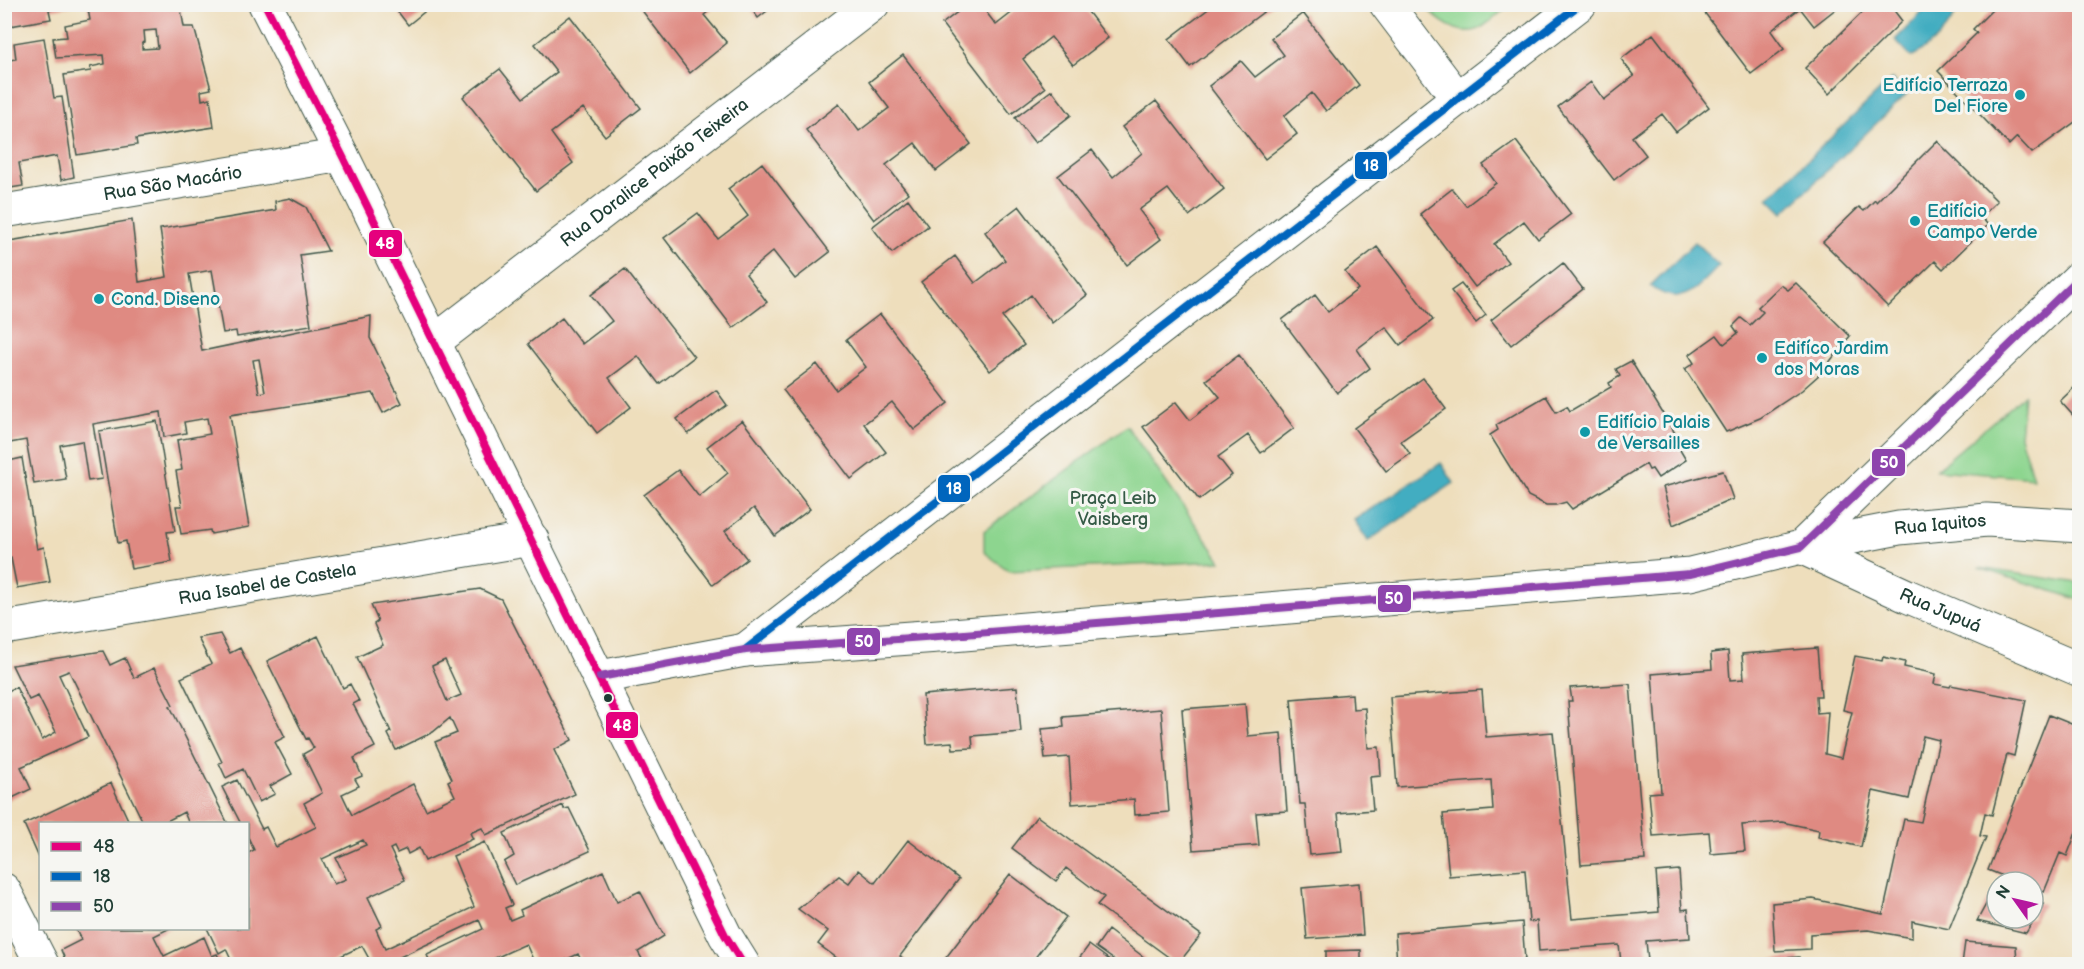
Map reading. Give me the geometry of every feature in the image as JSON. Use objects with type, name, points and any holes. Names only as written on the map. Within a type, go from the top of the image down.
[{"type":"street","points":[[265,4],[532,539],[725,934],[743,964]]},
{"type":"street","name":"Rua Doralice Paixão Teixeira","points":[[434,342],[873,4]]},
{"type":"street","points":[[1386,4],[1458,99]]},
{"type":"street","points":[[745,650],[1580,4]]},
{"type":"street","name":"Rua São Macário","points":[[4,211],[342,155]]},
{"type":"street","points":[[1802,547],[2079,277]]},
{"type":"street","name":"Rua Iquitos","points":[[600,677],[745,650],[1690,574],[1802,547],[1899,528],[1987,520],[2079,526]]},
{"type":"street","name":"Rua Isabel de Castela","points":[[4,628],[532,539]]},
{"type":"street","name":"Rua Jupuá","points":[[1802,547],[1907,596],[2079,670]]},
{"type":"street","points":[[4,890],[42,964]]},
{"type":"green space","points":[[1424,5],[1510,5],[1483,27],[1464,31],[1448,26]]},
{"type":"green space","points":[[2024,395],[2020,436],[2033,478],[1936,470]]},
{"type":"green space","name":"Praça Leib Vaisberg","points":[[1127,426],[1221,561],[1009,571],[984,552],[984,531]]},
{"type":"green space","points":[[1979,568],[2079,583],[2079,600],[2074,598]]},
{"type":"water","points":[[1930,4],[1954,5],[1958,9],[1939,37],[1911,57],[1895,40]]},
{"type":"water","points":[[1892,79],[1907,94],[1783,213],[1768,198]]},
{"type":"water","points":[[1695,242],[1719,266],[1703,282],[1680,296],[1661,293],[1650,286]]},
{"type":"water","points":[[1441,463],[1454,483],[1368,541],[1354,520]]},
{"type":"building","points":[[4,4],[72,4],[72,6],[49,10],[51,19],[4,27]]},
{"type":"building","points":[[87,4],[180,4],[184,27],[194,27],[211,89],[201,91],[202,100],[210,98],[214,127],[136,139],[137,145],[77,155],[64,75],[91,71],[90,67],[105,64],[104,55],[56,58],[53,38],[67,37],[65,25],[90,20]],"holes":[[[156,30],[158,48],[142,49],[142,43],[145,42],[144,31]]]},
{"type":"building","points":[[392,4],[434,4],[408,25]]},
{"type":"building","points":[[637,4],[718,4],[704,15],[727,43],[690,73]]},
{"type":"building","points":[[748,4],[776,4],[758,18]]},
{"type":"building","points":[[968,4],[980,4],[996,25],[1023,4],[1082,4],[1108,38],[1073,65],[1051,37],[1023,59],[1045,88],[1011,114],[942,24]]},
{"type":"building","points":[[1215,4],[1274,4],[1190,67],[1169,39]]},
{"type":"building","points":[[1698,4],[1842,4],[1814,26],[1800,8],[1771,31],[1784,49],[1751,74]]},
{"type":"building","points":[[1871,4],[1889,4],[1902,21],[1829,94],[1805,68]]},
{"type":"building","name":"Edifício Terraza Del Fiore","points":[[1998,4],[2079,4],[2079,119],[2032,153],[2017,137],[2009,145],[1938,71],[1977,33],[1973,29]]},
{"type":"building","points":[[1303,13],[1359,85],[1326,111],[1312,93],[1284,116],[1297,134],[1265,159],[1209,86],[1241,61],[1255,77],[1284,55],[1271,38]]},
{"type":"building","points":[[570,16],[641,108],[605,136],[583,108],[551,133],[573,163],[536,191],[463,97],[500,69],[523,98],[557,72],[535,44]]},
{"type":"building","points":[[1653,34],[1709,107],[1676,132],[1662,114],[1632,137],[1646,155],[1614,180],[1558,107],[1591,82],[1604,100],[1634,76],[1621,59]]},
{"type":"building","points":[[44,38],[54,98],[62,97],[74,177],[61,180],[57,156],[19,163],[23,186],[4,189],[4,61],[16,59],[14,43]]},
{"type":"building","points":[[903,55],[971,144],[936,171],[915,143],[886,165],[908,193],[874,220],[806,130],[839,104],[859,131],[889,108],[869,82]]},
{"type":"building","points":[[1052,90],[1071,115],[1035,143],[1015,118]]},
{"type":"building","points":[[1156,101],[1224,189],[1189,216],[1168,189],[1139,210],[1161,239],[1127,265],[1058,176],[1092,150],[1113,177],[1142,153],[1122,127]]},
{"type":"building","points":[[1516,141],[1571,214],[1538,239],[1524,221],[1494,244],[1508,262],[1475,287],[1420,214],[1452,189],[1466,206],[1496,183],[1483,165]]},
{"type":"building","name":"Edifício Campo Verde","points":[[1937,141],[1997,201],[1981,217],[1988,225],[1943,269],[1935,261],[1888,307],[1823,242],[1859,207],[1864,211],[1875,200],[1876,202]]},
{"type":"building","points":[[762,163],[830,252],[795,279],[773,251],[746,274],[767,302],[733,328],[664,238],[698,213],[718,239],[748,216],[728,189]]},
{"type":"building","points":[[290,198],[306,207],[328,251],[300,255],[311,325],[237,337],[236,331],[223,333],[212,270],[189,274],[202,351],[371,316],[370,338],[402,403],[383,413],[373,393],[230,415],[249,527],[211,534],[210,530],[181,534],[176,506],[182,506],[176,471],[182,470],[177,440],[210,434],[207,418],[184,422],[186,433],[164,437],[161,412],[93,424],[102,479],[88,481],[82,441],[60,445],[66,479],[34,484],[26,440],[4,444],[4,242],[132,220],[139,282],[167,277],[160,229],[276,210],[275,201]],"holes":[[[259,359],[265,392],[259,393],[253,360]]]},
{"type":"building","points":[[908,199],[928,226],[892,253],[872,227]]},
{"type":"building","points":[[1019,206],[1087,295],[1052,323],[1031,295],[1002,317],[1024,345],[990,371],[921,282],[955,256],[975,283],[1005,260],[985,232]]},
{"type":"building","points":[[1377,247],[1433,320],[1400,345],[1386,327],[1357,349],[1370,368],[1337,393],[1282,320],[1315,295],[1328,312],[1358,289],[1345,272]]},
{"type":"building","points":[[1563,263],[1583,289],[1511,345],[1491,320]]},
{"type":"building","points":[[625,269],[694,357],[659,384],[638,356],[609,378],[631,407],[597,433],[528,344],[562,318],[582,344],[612,321],[591,295]]},
{"type":"building","name":"Edifíco Jardim dos Moras","points":[[1796,283],[1850,336],[1820,374],[1802,390],[1760,418],[1726,432],[1685,369],[1694,363],[1689,355],[1717,335],[1724,344],[1738,333],[1733,326],[1741,318],[1750,325],[1763,312],[1758,307],[1781,285],[1788,290]]},
{"type":"building","points":[[1461,284],[1486,315],[1476,323],[1451,291]]},
{"type":"building","points":[[880,314],[948,403],[914,430],[892,402],[864,424],[886,452],[851,479],[783,390],[817,364],[836,390],[866,367],[846,340]]},
{"type":"building","points":[[1239,355],[1294,428],[1261,453],[1248,435],[1218,457],[1232,475],[1199,500],[1143,427],[1176,402],[1190,420],[1220,397],[1206,380]]},
{"type":"building","name":"Edifício Palais de Versailles","points":[[1631,361],[1684,448],[1680,450],[1686,460],[1658,478],[1646,464],[1572,509],[1566,502],[1546,505],[1528,496],[1490,435],[1498,430],[1496,425],[1546,396],[1556,412],[1567,406],[1570,411],[1611,387],[1609,383],[1620,376],[1616,369]]},
{"type":"building","points":[[1423,378],[1446,409],[1401,441],[1410,454],[1386,471],[1354,428]]},
{"type":"building","points":[[2079,383],[2079,422],[2060,401]]},
{"type":"building","points":[[716,390],[727,405],[688,434],[677,419]]},
{"type":"building","points":[[742,420],[810,509],[775,536],[754,508],[725,531],[747,559],[713,585],[644,495],[678,470],[699,497],[728,473],[707,447]]},
{"type":"building","points":[[157,421],[175,531],[167,532],[172,562],[131,569],[126,541],[118,543],[99,431]]},
{"type":"building","points":[[22,458],[37,549],[44,547],[50,582],[17,588],[11,558],[4,559],[4,462]]},
{"type":"building","points":[[1723,471],[1733,499],[1673,525],[1663,487]]},
{"type":"building","points":[[480,589],[501,599],[572,740],[554,750],[575,794],[486,835],[482,828],[470,833],[473,839],[425,861],[419,848],[408,854],[406,849],[397,853],[394,847],[390,849],[405,880],[368,897],[382,926],[376,929],[385,949],[474,907],[453,856],[485,842],[512,905],[505,908],[510,920],[522,915],[520,910],[603,871],[617,902],[640,891],[664,936],[638,952],[645,964],[583,964],[578,954],[557,964],[535,964],[526,944],[482,964],[431,964],[427,955],[483,929],[479,920],[385,964],[372,964],[362,946],[324,964],[233,964],[226,949],[219,953],[208,930],[249,930],[249,852],[254,850],[249,839],[249,822],[240,822],[222,787],[237,780],[262,829],[266,827],[276,847],[316,827],[304,803],[322,793],[303,754],[314,748],[308,738],[306,739],[267,661],[318,636],[343,688],[350,684],[359,701],[353,704],[375,747],[354,758],[362,776],[355,779],[359,786],[342,794],[352,815],[413,784],[426,810],[455,796],[448,781],[452,779],[435,742],[457,733],[450,718],[433,732],[396,750],[388,734],[391,732],[357,657],[383,645],[374,624],[378,621],[371,605]],"holes":[[[445,660],[461,695],[447,701],[432,666]],[[363,840],[366,845],[336,858],[346,879],[334,884],[322,859]]]},
{"type":"building","points":[[220,634],[230,653],[240,648],[285,737],[275,742],[292,774],[270,786],[275,794],[259,802],[243,769],[226,778],[219,763],[222,762],[181,678],[211,664],[198,638]]},
{"type":"building","points":[[1817,648],[1821,696],[1816,696],[1817,713],[1828,712],[1825,754],[1841,758],[1852,712],[1843,710],[1855,656],[1882,661],[1883,657],[1905,662],[1904,667],[1936,674],[1934,684],[1950,687],[1951,685],[2026,700],[2014,756],[2007,754],[1992,815],[1985,813],[1980,836],[1986,837],[1949,929],[1912,921],[1912,938],[1868,930],[1810,934],[1810,949],[1775,951],[1772,903],[1813,899],[1883,914],[1904,819],[1921,822],[1939,740],[1923,736],[1909,799],[1873,791],[1861,847],[1818,837],[1819,830],[1782,822],[1742,825],[1745,851],[1711,854],[1709,832],[1653,836],[1649,793],[1661,792],[1652,674],[1712,669],[1711,653],[1728,651],[1730,680],[1744,679],[1742,654]]},
{"type":"building","points":[[103,651],[110,665],[125,658],[134,678],[154,668],[173,705],[170,706],[227,822],[188,822],[184,812],[165,822],[143,822],[69,671],[59,675],[88,737],[21,767],[31,789],[4,802],[4,693],[16,687],[42,740],[56,732],[38,696],[29,700],[12,665]]},
{"type":"building","points":[[1630,684],[1645,860],[1581,865],[1568,701],[1572,701],[1570,688]]},
{"type":"building","points":[[1017,687],[1021,732],[972,736],[973,748],[953,749],[952,742],[927,744],[923,695]]},
{"type":"building","points":[[1482,690],[1486,737],[1553,732],[1572,919],[1659,912],[1656,872],[1679,870],[1682,910],[1688,909],[1690,938],[1646,941],[1648,961],[1621,962],[1619,945],[1539,951],[1537,921],[1529,922],[1525,870],[1449,876],[1443,814],[1493,810],[1491,780],[1397,787],[1390,697]]},
{"type":"building","points":[[1352,694],[1353,709],[1365,708],[1368,748],[1379,747],[1381,776],[1370,777],[1373,810],[1338,813],[1342,852],[1310,855],[1305,804],[1300,804],[1291,699]]},
{"type":"building","points":[[1245,704],[1248,736],[1281,733],[1287,811],[1256,813],[1259,845],[1193,850],[1182,709]]},
{"type":"building","points":[[1161,709],[1169,812],[1135,815],[1134,799],[1072,804],[1069,757],[1045,759],[1042,729],[1064,727],[1063,717]]},
{"type":"building","points":[[2049,715],[2079,727],[2079,825],[2067,856],[2060,853],[2045,890],[2045,870],[1988,870]]},
{"type":"building","points":[[111,783],[129,822],[39,822],[39,858],[24,824]]},
{"type":"building","points":[[563,805],[564,809],[569,808],[590,851],[515,885],[504,862],[514,856],[504,833]]},
{"type":"building","points":[[1037,816],[1201,935],[1178,964],[1097,905],[1104,897],[1066,868],[1056,881],[1012,848]]},
{"type":"building","points":[[908,840],[959,879],[900,956],[911,964],[845,964],[818,944],[828,931],[798,909],[839,876],[849,883],[859,870],[875,883]]},
{"type":"building","points":[[1010,874],[1066,917],[1034,959],[1042,964],[941,964]]},
{"type":"building","points":[[1359,883],[1363,935],[1307,939],[1302,888]]},
{"type":"building","points":[[1985,906],[1985,923],[1977,921]]},
{"type":"building","points":[[1522,922],[1525,960],[1513,960],[1513,964],[1429,964],[1429,962],[1397,964],[1395,933]]},
{"type":"building","points":[[76,930],[166,930],[154,936],[164,956],[204,937],[212,956],[217,954],[222,964],[67,964],[61,950],[81,940]]},
{"type":"building","points":[[1108,930],[1145,958],[1140,964],[1120,964],[1096,947]]},
{"type":"building","points":[[1965,942],[2016,946],[2017,964],[1962,964]]},
{"type":"building","points":[[1089,945],[1115,964],[1075,964]]},
{"type":"building","points":[[1361,950],[1361,964],[1326,964],[1326,951]]},
{"type":"building","points":[[1799,957],[1800,964],[1729,964],[1729,962]]},
{"type":"transit line","name":"48","points":[[265,4],[342,155],[725,935],[743,964]]},
{"type":"transit line","name":"18","points":[[745,650],[1580,4]]},
{"type":"transit line","name":"50","points":[[600,677],[745,650],[1690,574],[1801,547],[2080,277]]},
{"type":"place","name":"Edifício Terraza Del Fiore","points":[[2020,95]]},
{"type":"place","name":"Edifício Campo Verde","points":[[1915,221]]},
{"type":"place","name":"Cond. Diseno","points":[[99,299]]},
{"type":"place","name":"Edifíco Jardim dos Moras","points":[[1762,358]]},
{"type":"place","name":"Edifício Palais de Versailles","points":[[1585,432]]}]
